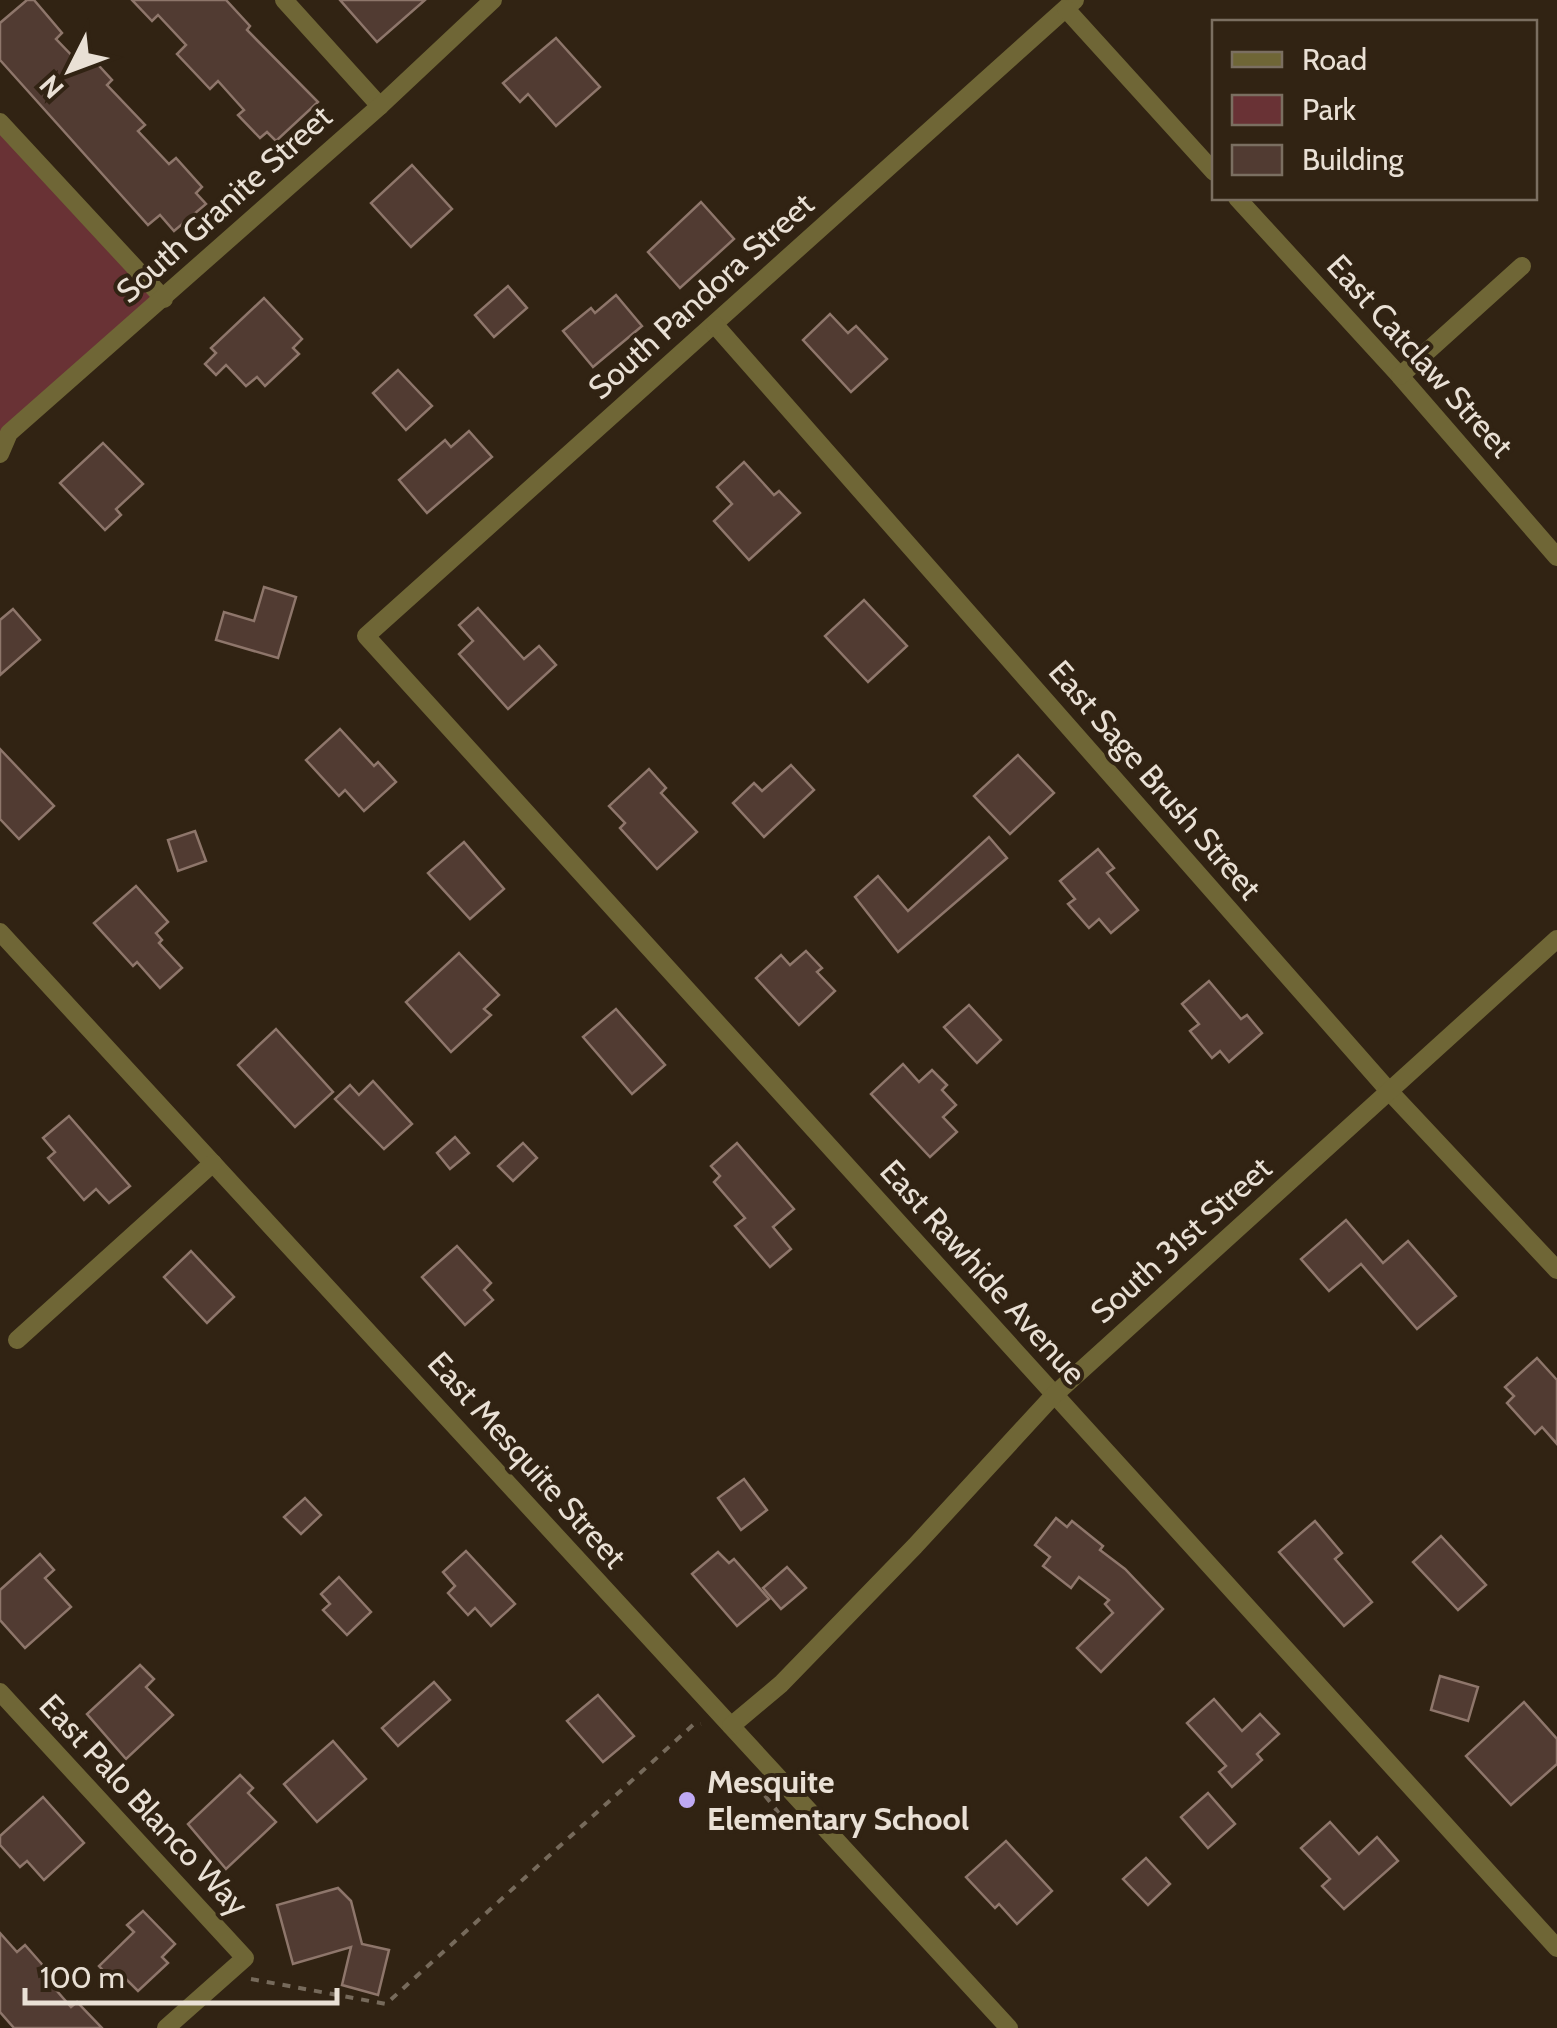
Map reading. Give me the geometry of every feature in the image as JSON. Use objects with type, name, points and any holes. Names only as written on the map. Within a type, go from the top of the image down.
[{"type":"street","points":[[284,0],[380,106]]},
{"type":"street","name":"South Granite Street","points":[[0,454],[9,432],[164,299],[493,0]]},
{"type":"street","points":[[1070,4],[1212,170]]},
{"type":"street","name":"South Pandora Street","points":[[366,636],[1070,4]]},
{"type":"street","points":[[0,122],[164,299]]},
{"type":"street","name":"East Catclaw Street","points":[[1240,200],[1557,556]]},
{"type":"street","points":[[1400,376],[1522,266]]},
{"type":"street","name":"East Sage Brush Street","points":[[715,324],[1389,1091],[1557,1270]]},
{"type":"street","name":"East Rawhide Avenue","points":[[366,636],[1557,1948]]},
{"type":"street","name":"East Mesquite Street","points":[[0,932],[1008,2028]]},
{"type":"street","name":"South 31st Street","points":[[730,1726],[794,1670],[1054,1395],[1557,939]]},
{"type":"street","points":[[17,1340],[213,1163]]},
{"type":"street","name":"East Palo Blanco Way","points":[[0,1692],[245,1958],[226,1974]]},
{"type":"street","points":[[166,2028],[226,1974]]},
{"type":"path","points":[[226,1974],[386,2004],[694,1725],[701,1723],[710,1734]]},
{"type":"path","points":[[753,1781],[789,1826]]},
{"type":"green space","points":[[0,122],[164,299],[0,441]]},
{"type":"building","points":[[27,0],[34,0],[62,33],[56,39],[81,65],[90,56],[112,80],[107,85],[145,125],[138,131],[169,164],[176,158],[202,187],[196,193],[206,204],[174,231],[160,215],[148,225],[0,60],[0,23]]},
{"type":"building","points":[[132,0],[226,0],[250,26],[247,30],[318,102],[276,141],[267,132],[260,138],[238,115],[244,110],[218,81],[210,89],[177,54],[186,45],[158,15],[152,21]]},
{"type":"building","points":[[340,0],[425,0],[377,42]]},
{"type":"building","points":[[556,38],[600,87],[556,126],[528,94],[520,102],[503,83]]},
{"type":"building","points":[[412,165],[452,209],[411,247],[371,203]]},
{"type":"building","points":[[701,202],[734,239],[680,288],[648,252]]},
{"type":"building","points":[[508,286],[527,308],[494,337],[475,315]]},
{"type":"building","points":[[616,295],[642,326],[593,367],[563,331],[591,308],[595,313]]},
{"type":"building","points":[[264,298],[302,339],[293,348],[299,354],[265,386],[257,377],[246,386],[226,365],[216,375],[205,364],[216,353],[211,348]]},
{"type":"building","points":[[830,314],[848,333],[856,326],[887,359],[851,392],[803,340]]},
{"type":"building","points":[[398,370],[432,406],[406,430],[373,393]]},
{"type":"building","points":[[469,431],[492,457],[427,513],[399,480],[445,440],[451,447]]},
{"type":"building","points":[[103,443],[143,484],[116,509],[121,515],[105,530],[60,483]]},
{"type":"building","points":[[744,462],[774,495],[779,491],[800,513],[749,560],[714,521],[732,504],[717,487]]},
{"type":"building","points":[[264,587],[296,597],[278,658],[216,640],[224,612],[254,621]]},
{"type":"building","points":[[864,600],[907,646],[868,682],[825,636]]},
{"type":"building","points":[[478,608],[524,659],[539,646],[556,665],[508,709],[459,654],[473,641],[459,625]]},
{"type":"building","points":[[13,609],[40,640],[0,675],[0,620]]},
{"type":"building","points":[[340,729],[374,766],[378,762],[396,782],[364,811],[345,790],[339,796],[306,760]]},
{"type":"building","points":[[0,749],[54,806],[19,839],[0,819]]},
{"type":"building","points":[[1018,755],[1054,793],[1010,834],[974,796]]},
{"type":"building","points":[[791,765],[814,790],[764,837],[733,803],[754,783],[762,791]]},
{"type":"building","points":[[649,769],[666,788],[661,793],[697,832],[657,869],[620,828],[625,823],[609,806]]},
{"type":"building","points":[[195,831],[206,861],[178,871],[168,840]]},
{"type":"building","points":[[989,837],[1007,858],[898,952],[855,897],[878,876],[908,911]]},
{"type":"building","points":[[464,842],[504,889],[470,919],[428,873]]},
{"type":"building","points":[[1098,849],[1114,868],[1107,873],[1138,910],[1111,933],[1099,919],[1089,928],[1068,904],[1075,899],[1060,881]]},
{"type":"building","points":[[136,886],[168,922],[156,933],[162,940],[159,943],[182,968],[160,988],[137,962],[133,966],[94,923]]},
{"type":"building","points":[[806,951],[822,968],[817,972],[835,991],[799,1025],[756,978],[781,955],[790,965]]},
{"type":"building","points":[[459,953],[499,995],[484,1009],[491,1015],[451,1052],[406,1002]]},
{"type":"building","points":[[1209,981],[1241,1019],[1247,1015],[1262,1033],[1229,1062],[1220,1051],[1212,1058],[1190,1031],[1199,1024],[1182,1004]]},
{"type":"building","points":[[969,1005],[1001,1040],[977,1063],[944,1027]]},
{"type":"building","points":[[616,1009],[665,1065],[632,1094],[583,1037]]},
{"type":"building","points":[[276,1029],[333,1092],[295,1127],[238,1065]]},
{"type":"building","points":[[903,1064],[919,1082],[932,1070],[947,1085],[942,1090],[956,1105],[943,1117],[957,1132],[930,1157],[871,1094]]},
{"type":"building","points":[[373,1081],[412,1124],[384,1149],[335,1099],[350,1085],[359,1095]]},
{"type":"building","points":[[69,1116],[130,1186],[109,1203],[96,1189],[84,1200],[48,1158],[55,1152],[43,1138]]},
{"type":"building","points":[[455,1137],[469,1153],[450,1169],[437,1153]]},
{"type":"building","points":[[523,1143],[537,1158],[513,1181],[498,1166]]},
{"type":"building","points":[[737,1143],[794,1209],[773,1227],[791,1249],[770,1267],[735,1226],[745,1218],[714,1182],[720,1176],[711,1166]]},
{"type":"building","points":[[1346,1220],[1383,1263],[1408,1241],[1456,1296],[1417,1329],[1361,1264],[1329,1291],[1301,1259]]},
{"type":"building","points":[[457,1246],[491,1283],[484,1290],[493,1300],[465,1325],[422,1277]]},
{"type":"building","points":[[191,1251],[234,1297],[207,1323],[164,1277]]},
{"type":"building","points":[[1537,1358],[1557,1380],[1557,1444],[1542,1427],[1535,1434],[1507,1403],[1514,1396],[1505,1387]]},
{"type":"building","points":[[744,1479],[767,1510],[741,1530],[718,1498]]},
{"type":"building","points":[[305,1498],[321,1515],[301,1534],[284,1517]]},
{"type":"building","points":[[1056,1518],[1067,1527],[1072,1521],[1103,1546],[1100,1550],[1125,1569],[1163,1609],[1101,1672],[1077,1648],[1113,1613],[1105,1604],[1109,1600],[1079,1577],[1071,1588],[1043,1566],[1050,1557],[1035,1545]]},
{"type":"building","points":[[1315,1521],[1342,1553],[1335,1559],[1372,1602],[1344,1626],[1279,1552]]},
{"type":"building","points":[[1441,1536],[1486,1585],[1458,1610],[1413,1562]]},
{"type":"building","points":[[466,1551],[515,1604],[491,1626],[475,1608],[468,1615],[448,1593],[455,1586],[443,1572]]},
{"type":"building","points":[[718,1552],[729,1563],[734,1559],[769,1599],[737,1626],[692,1574]]},
{"type":"building","points":[[40,1554],[54,1570],[45,1578],[71,1607],[25,1648],[0,1620],[0,1590]]},
{"type":"building","points":[[787,1567],[806,1588],[781,1609],[763,1588]]},
{"type":"building","points":[[339,1577],[371,1612],[347,1635],[323,1610],[330,1604],[321,1594]]},
{"type":"building","points":[[140,1665],[154,1679],[146,1687],[173,1715],[126,1759],[87,1714]]},
{"type":"building","points":[[1440,1676],[1478,1687],[1468,1721],[1431,1710]]},
{"type":"building","points":[[434,1682],[450,1700],[398,1746],[382,1728]]},
{"type":"building","points":[[598,1695],[634,1736],[603,1762],[567,1721]]},
{"type":"building","points":[[1214,1699],[1242,1731],[1260,1714],[1279,1734],[1257,1754],[1262,1760],[1232,1787],[1219,1772],[1226,1766],[1187,1723]]},
{"type":"building","points":[[1524,1702],[1557,1739],[1557,1764],[1511,1805],[1466,1756]]},
{"type":"building","points":[[333,1741],[366,1779],[317,1822],[284,1784]]},
{"type":"building","points":[[240,1775],[253,1788],[248,1793],[276,1822],[226,1869],[188,1824]]},
{"type":"building","points":[[1208,1793],[1235,1824],[1208,1848],[1181,1817]]},
{"type":"building","points":[[43,1797],[84,1843],[44,1880],[27,1861],[20,1867],[0,1845],[0,1836]]},
{"type":"building","points":[[1330,1822],[1359,1854],[1377,1837],[1398,1861],[1344,1909],[1322,1886],[1330,1879],[1301,1848]]},
{"type":"building","points":[[1006,1841],[1052,1891],[1017,1924],[999,1904],[995,1908],[966,1877]]},
{"type":"building","points":[[1146,1858],[1170,1884],[1148,1905],[1123,1879]]},
{"type":"building","points":[[338,1888],[351,1901],[362,1944],[389,1950],[378,1995],[342,1985],[351,1947],[293,1964],[277,1905]]},
{"type":"building","points":[[143,1911],[175,1944],[162,1957],[168,1963],[138,1991],[122,1975],[114,1982],[99,1966],[134,1932],[127,1925]]},
{"type":"building","points":[[0,1933],[17,1952],[25,1945],[47,1970],[42,1974],[71,2007],[77,2002],[102,2028],[14,2028],[0,2012]]},
{"type":"place","name":"Mesquite Elementary School","points":[[687,1800]]}]
